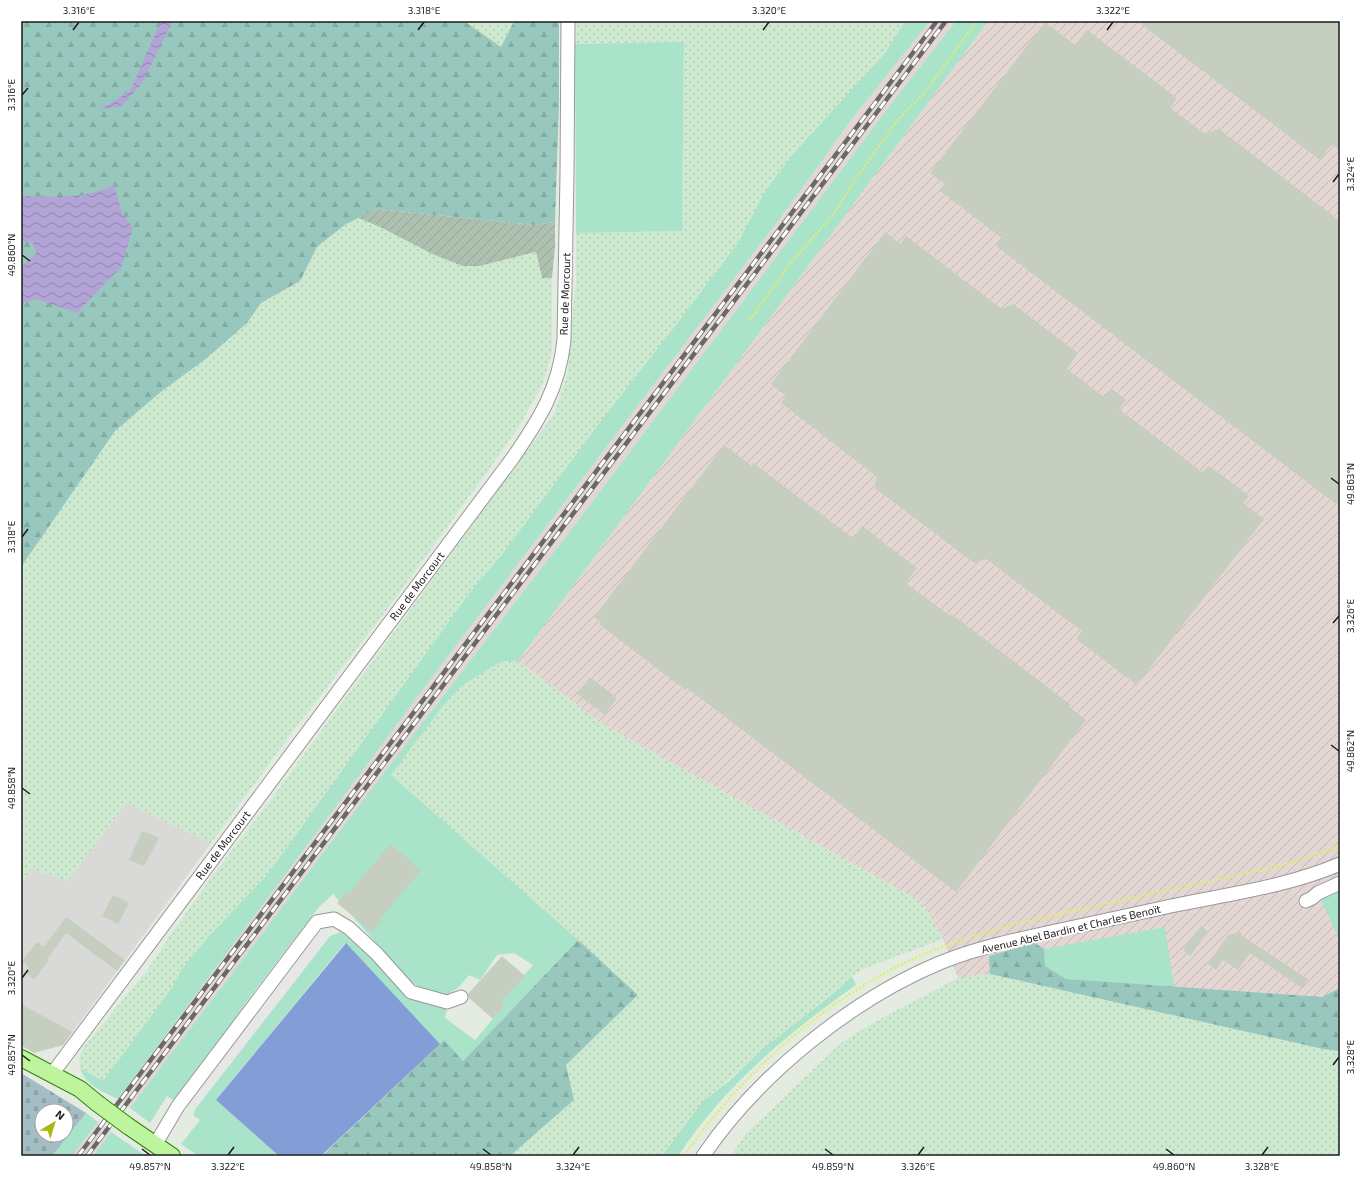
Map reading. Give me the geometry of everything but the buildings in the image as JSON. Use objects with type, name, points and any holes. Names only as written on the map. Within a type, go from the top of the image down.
[{"type":"main road","points":[[21,1058],[80,1089],[128,1126],[172,1156]]},
{"type":"street","name":"Rue de Morcourt","points":[[52,1074],[512,459],[546,405],[554,387],[562,360],[564,340],[568,167],[568,21]]},
{"type":"street","name":"Avenue Abel Bardin et Charles Benoït","points":[[703,1156],[734,1116],[801,1050],[864,1002],[906,979],[943,962],[1006,942],[1202,899],[1274,886],[1340,864]]},
{"type":"street","points":[[1306,901],[1318,893],[1340,883]]},
{"type":"street","points":[[155,1145],[178,1106],[317,922],[334,919],[349,928],[376,954],[411,992],[447,1002],[461,997]]},
{"type":"path","points":[[750,320],[792,261],[834,215],[896,122],[926,91],[977,21]]},
{"type":"shaded area","points":[[464,21],[514,21],[501,47]]},
{"type":"shaded area","points":[[577,21],[905,21],[886,52],[793,154],[765,191],[738,243],[601,421],[504,552],[468,595],[267,875],[210,935],[181,970],[172,988],[103,1081],[80,1068],[79,1058],[84,1047],[148,969],[217,870],[275,794],[554,414],[567,376],[576,282],[576,233],[682,231],[684,42],[575,44]]},
{"type":"shaded area","points":[[930,21],[956,21],[885,112],[583,514],[383,774],[130,1108],[118,1099],[436,672],[790,205],[852,119]]},
{"type":"shaded area","points":[[988,21],[1340,21],[1340,1049],[990,974],[958,978],[943,939],[922,902],[604,725],[518,661]]},
{"type":"shaded area","points":[[377,209],[534,225],[555,222],[555,246],[552,278],[542,278],[536,252],[480,266],[462,266],[432,254],[380,227],[358,218]]},
{"type":"shaded area","points":[[358,218],[380,227],[432,254],[462,266],[480,266],[536,252],[542,278],[552,278],[552,352],[542,386],[518,428],[485,475],[388,608],[291,734],[211,843],[127,803],[67,881],[30,868],[21,886],[21,567],[115,431],[159,393],[207,358],[247,323],[261,303],[300,281],[317,247],[346,224]]},
{"type":"shaded area","points":[[502,661],[518,661],[604,725],[922,902],[943,939],[863,969],[852,976],[839,989],[821,1002],[703,1101],[662,1156],[510,1156],[574,1100],[566,1065],[638,995],[391,775],[443,706],[459,688]]},
{"type":"shaded area","points":[[127,803],[211,843],[63,1045],[34,1053],[21,1045],[21,886],[30,868],[67,881]]},
{"type":"shaded area","points":[[324,931],[330,936],[196,1108],[189,1102],[319,933]]},
{"type":"shaded area","points":[[346,943],[440,1044],[321,1156],[279,1156],[216,1100]]},
{"type":"shaded area","points":[[990,974],[1323,1049],[1338,1051],[1340,1049],[1340,1156],[731,1156],[745,1135],[841,1043],[880,1019],[958,978]]},
{"type":"shaded area","points":[[98,1122],[111,1132],[93,1156],[72,1156]]},
{"type":"green space","points":[[21,21],[464,21],[501,47],[514,21],[559,21],[559,105],[555,222],[534,225],[377,209],[346,224],[317,247],[300,281],[261,303],[247,323],[207,358],[162,391],[115,431],[21,567]]},
{"type":"green space","points":[[905,21],[930,21],[852,119],[790,205],[436,672],[118,1099],[95,1087],[82,1074],[80,1068],[103,1081],[172,988],[181,970],[210,935],[267,875],[468,595],[504,552],[601,421],[738,243],[765,191],[793,154],[886,52]]},
{"type":"green space","points":[[956,21],[988,21],[518,661],[502,661],[459,688],[443,706],[391,775],[578,940],[463,1061],[444,1041],[440,1044],[345,943],[216,1100],[279,1156],[197,1155],[181,1144],[200,1120],[193,1115],[196,1108],[330,936],[341,932],[349,937],[419,1000],[447,1009],[445,1018],[475,1040],[505,1005],[502,1001],[533,965],[514,953],[497,955],[480,980],[469,975],[458,988],[447,995],[421,989],[406,977],[333,894],[319,907],[247,1001],[176,1102],[167,1096],[150,1123],[130,1108],[383,774],[583,514],[885,112]]},
{"type":"green space","points":[[684,42],[682,231],[576,233],[575,44]]},
{"type":"green space","points":[[1340,887],[1340,941],[1319,896]]},
{"type":"green space","points":[[1165,927],[1174,987],[1066,979],[1045,966],[1044,949]]},
{"type":"green space","points":[[578,940],[638,995],[566,1065],[574,1100],[510,1156],[322,1156],[444,1040],[463,1061]]},
{"type":"green space","points":[[1035,943],[1044,949],[1045,966],[1066,979],[1322,997],[1340,988],[1340,1049],[1338,1051],[1323,1049],[990,974],[989,956]]},
{"type":"green space","points":[[852,976],[856,985],[782,1041],[759,1062],[716,1106],[696,1130],[678,1156],[662,1156],[703,1101],[729,1081],[764,1048],[839,989]]},
{"type":"green space","points":[[21,1073],[70,1103],[34,1103],[34,1143],[62,1143],[52,1156],[21,1156]]},
{"type":"green space","points":[[74,1106],[86,1113],[74,1128]]},
{"type":"green space","points":[[86,1113],[98,1122],[72,1156],[52,1156],[62,1143],[74,1143],[74,1128]]},
{"type":"green space","points":[[111,1132],[146,1156],[93,1156]]},
{"type":"water","points":[[161,21],[173,21],[142,83],[122,106],[99,110],[130,91]]},
{"type":"water","points":[[114,185],[122,213],[133,227],[122,266],[77,313],[37,299],[21,303],[21,268],[36,253],[33,243],[21,241],[21,196],[57,197],[80,195],[103,190]]},
{"type":"railway","points":[[78,1156],[937,21]]},
{"type":"railway","points":[[87,1156],[946,21]]}]
